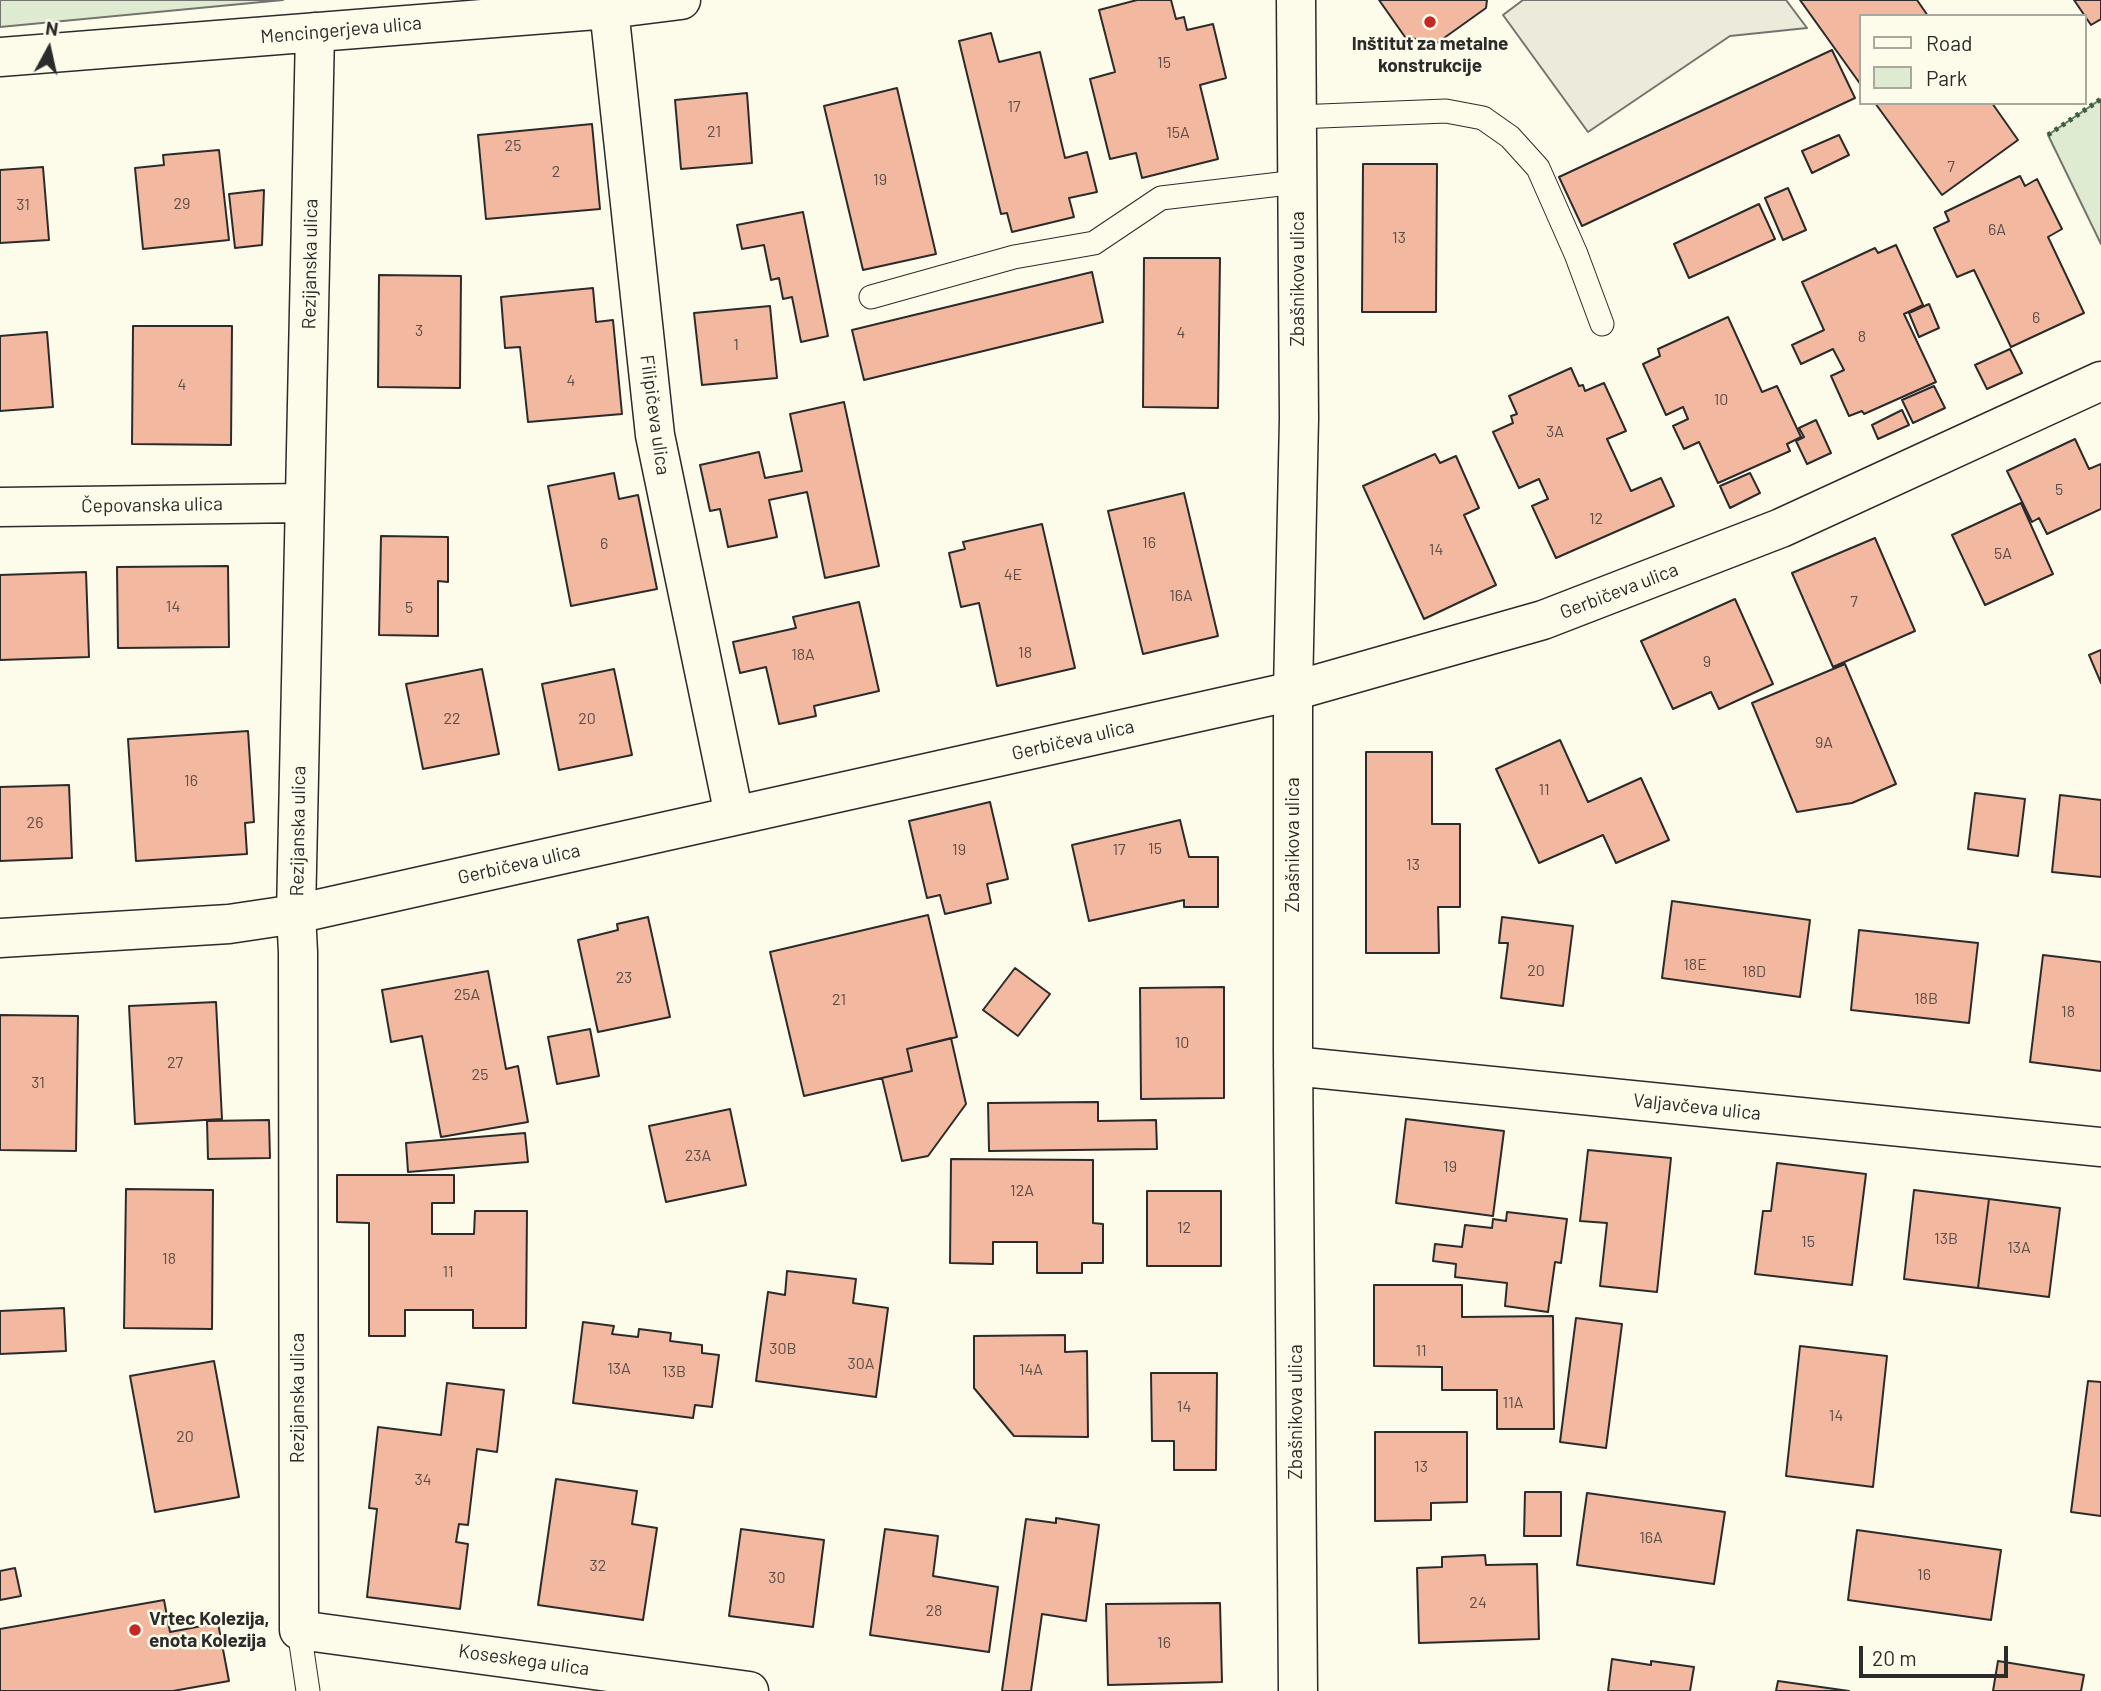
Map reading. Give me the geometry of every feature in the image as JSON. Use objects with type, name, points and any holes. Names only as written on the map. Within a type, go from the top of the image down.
[{"type":"street","name":"Mencingerjeva ulica","points":[[0,58],[609,9],[681,0]]},
{"type":"street","name":"Zbašnikova ulica","points":[[1296,0],[1299,418],[1293,691],[1293,1066],[1298,1691]]},
{"type":"street","name":"Filipičeva ulica","points":[[609,9],[655,435],[734,815]]},
{"type":"street","name":"Rezijanska ulica","points":[[299,1630],[296,915],[314,32]]},
{"type":"street","name":"Gerbičeva ulica","points":[[0,938],[229,923],[296,915],[1293,691],[1543,620],[1781,528],[2101,381]]},
{"type":"street","name":"Čepovanska ulica","points":[[0,507],[304,503]]},
{"type":"street","name":"Valjavčeva ulica","points":[[1293,1066],[2101,1147]]},
{"type":"street","name":"Koseskega ulica","points":[[299,1630],[750,1691]]},
{"type":"lane","points":[[1296,117],[1446,111],[1483,118],[1510,137],[1538,167],[1576,254],[1602,324]]},
{"type":"lane","points":[[871,297],[1014,257],[1094,243],[1161,198],[1297,182]]},
{"type":"lane","points":[[299,1630],[308,1691]]},
{"type":"green space","points":[[0,0],[283,0],[0,27]]},
{"type":"green space","points":[[2101,99],[2101,244],[2048,135]]},
{"type":"shaded area","points":[[1523,0],[1786,0],[1807,28],[1730,36],[1588,132],[1503,15]]},
{"type":"building","points":[[1137,0],[1171,0],[1176,19],[1184,17],[1187,30],[1213,24],[1226,78],[1200,85],[1218,159],[1142,178],[1136,153],[1110,159],[1090,79],[1115,72],[1099,10]]},
{"type":"building","name":"Inštitut za metalne konstrukcije","points":[[1379,0],[1487,0],[1486,8],[1437,43],[1405,37]]},
{"type":"building","points":[[1800,0],[1917,0],[1927,14],[1860,14],[1860,84]]},
{"type":"building","points":[[2074,0],[2101,0],[2101,19],[2091,25],[2087,14],[2084,14]]},
{"type":"building","points":[[991,33],[999,62],[1040,52],[1065,158],[1087,152],[1097,192],[1069,198],[1074,217],[1012,232],[1007,213],[1001,214],[959,41]]},
{"type":"building","points":[[1832,50],[1855,98],[1582,226],[1559,177]]},
{"type":"building","points":[[897,88],[936,254],[863,270],[824,106]]},
{"type":"building","points":[[747,93],[752,163],[681,169],[675,100]]},
{"type":"building","points":[[1876,105],[1993,105],[2018,140],[1942,195]]},
{"type":"building","points":[[592,124],[600,209],[486,219],[478,135]]},
{"type":"building","points":[[1839,135],[1849,155],[1812,173],[1802,151]]},
{"type":"building","points":[[219,150],[229,240],[143,249],[135,168],[164,165],[163,155]]},
{"type":"building","points":[[1363,164],[1437,164],[1436,312],[1362,312]]},
{"type":"building","points":[[43,167],[49,240],[0,243],[0,170]]},
{"type":"building","points":[[2020,176],[2025,186],[2037,179],[2062,229],[2048,237],[2084,313],[2011,347],[1974,270],[1957,277],[1934,228],[1949,221],[1945,212]]},
{"type":"building","points":[[1788,188],[1806,230],[1783,240],[1765,198]]},
{"type":"building","points":[[264,190],[262,245],[235,248],[229,194]]},
{"type":"building","points":[[1759,204],[1775,239],[1689,278],[1674,244]]},
{"type":"building","points":[[803,212],[828,336],[801,342],[792,297],[783,299],[779,278],[771,280],[764,245],[742,249],[737,225]]},
{"type":"building","points":[[1896,245],[1923,305],[1904,314],[1936,382],[1864,414],[1862,411],[1849,416],[1831,376],[1844,370],[1833,349],[1801,364],[1792,345],[1824,330],[1802,282],[1875,248],[1878,253]]},
{"type":"building","points":[[1144,258],[1220,258],[1218,408],[1143,407]]},
{"type":"building","points":[[1092,272],[1103,322],[864,380],[852,330]]},
{"type":"building","points":[[379,275],[461,276],[460,388],[378,387]]},
{"type":"building","points":[[593,288],[596,322],[613,320],[622,414],[528,422],[520,347],[505,348],[501,297]]},
{"type":"building","points":[[1929,304],[1939,328],[1919,337],[1909,313]]},
{"type":"building","points":[[770,306],[777,378],[702,385],[694,313]]},
{"type":"building","points":[[1728,317],[1762,392],[1777,386],[1801,437],[1787,444],[1790,451],[1718,483],[1699,442],[1684,449],[1673,426],[1688,419],[1683,407],[1666,415],[1643,364],[1660,356],[1658,349]]},
{"type":"building","points":[[133,326],[232,326],[231,445],[132,444]]},
{"type":"building","points":[[47,332],[53,407],[0,411],[0,336]]},
{"type":"building","points":[[2010,349],[2022,373],[1987,389],[1975,365]]},
{"type":"building","points":[[1571,368],[1579,386],[1583,385],[1585,391],[1604,383],[1626,431],[1607,439],[1631,491],[1661,478],[1674,506],[1556,558],[1532,506],[1548,499],[1539,479],[1519,488],[1493,432],[1513,423],[1511,416],[1517,414],[1509,396]]},
{"type":"building","points":[[1934,386],[1945,408],[1913,423],[1902,400]]},
{"type":"building","points":[[844,402],[879,566],[825,578],[807,492],[769,500],[777,537],[728,547],[720,509],[710,511],[700,465],[759,452],[765,478],[802,471],[790,414]]},
{"type":"building","points":[[1902,410],[1909,425],[1878,439],[1872,425]]},
{"type":"building","points":[[1816,420],[1831,453],[1807,464],[1796,441],[1804,437],[1799,428]]},
{"type":"building","points":[[2075,439],[2089,469],[2101,464],[2101,509],[2047,534],[2039,518],[2032,522],[2007,471]]},
{"type":"building","points":[[1435,454],[1440,463],[1456,456],[1479,508],[1464,515],[1496,585],[1424,619],[1363,486]]},
{"type":"building","points":[[614,473],[619,499],[638,495],[657,589],[571,606],[548,486]]},
{"type":"building","points":[[1750,473],[1760,493],[1730,508],[1720,486]]},
{"type":"building","points":[[1184,493],[1218,636],[1143,654],[1108,511]]},
{"type":"building","points":[[2021,503],[2053,574],[1985,605],[1952,535]]},
{"type":"building","points":[[1042,524],[1075,668],[997,686],[979,603],[961,607],[949,553],[965,549],[963,542]]},
{"type":"building","points":[[381,536],[448,537],[448,582],[438,581],[438,636],[379,635]]},
{"type":"building","points":[[1875,538],[1915,631],[1833,667],[1792,573]]},
{"type":"building","points":[[228,566],[229,647],[118,648],[117,567]]},
{"type":"building","points":[[86,572],[89,657],[0,660],[0,575]]},
{"type":"building","points":[[1735,599],[1773,684],[1719,709],[1711,692],[1673,709],[1641,641]]},
{"type":"building","points":[[859,602],[879,691],[814,706],[816,716],[779,724],[766,667],[740,673],[733,642],[796,628],[793,617]]},
{"type":"building","points":[[2101,650],[2101,683],[2089,655]]},
{"type":"building","points":[[1845,664],[1896,784],[1852,803],[1797,812],[1752,703]]},
{"type":"building","points":[[482,669],[499,754],[423,769],[406,684]]},
{"type":"building","points":[[614,669],[632,755],[559,770],[542,684]]},
{"type":"building","points":[[248,731],[254,822],[245,823],[247,854],[136,861],[128,739]]},
{"type":"building","points":[[1560,740],[1588,802],[1641,778],[1669,840],[1616,863],[1603,835],[1539,863],[1496,769]]},
{"type":"building","points":[[1366,752],[1432,752],[1432,824],[1460,824],[1460,907],[1438,907],[1439,953],[1366,953]]},
{"type":"building","points":[[69,785],[72,858],[0,861],[0,787]]},
{"type":"building","points":[[1975,793],[2025,799],[2018,856],[1968,849]]},
{"type":"building","points":[[2060,795],[2101,800],[2101,877],[2052,872]]},
{"type":"building","points":[[990,802],[1008,879],[987,884],[991,903],[945,914],[940,895],[927,898],[909,821]]},
{"type":"building","points":[[1180,820],[1189,857],[1218,857],[1218,907],[1184,907],[1184,900],[1089,921],[1072,845]]},
{"type":"building","points":[[1672,901],[1810,920],[1800,997],[1662,978]]},
{"type":"building","points":[[928,915],[957,1037],[907,1049],[912,1071],[804,1096],[770,952]]},
{"type":"building","points":[[648,917],[670,1017],[598,1032],[578,940],[618,930],[617,924]]},
{"type":"building","points":[[1502,917],[1573,926],[1563,1006],[1501,998],[1508,943],[1499,943]]},
{"type":"building","points":[[1859,930],[1978,943],[1969,1023],[1851,1010]]},
{"type":"building","points":[[2043,955],[2101,962],[2101,1071],[2030,1062]]},
{"type":"building","points":[[1015,968],[1050,994],[1018,1036],[983,1010]]},
{"type":"building","points":[[488,971],[506,1069],[518,1066],[528,1122],[441,1137],[422,1036],[391,1042],[382,990]]},
{"type":"building","points":[[1224,987],[1224,1098],[1141,1099],[1140,988]]},
{"type":"building","points":[[216,1002],[222,1119],[135,1124],[129,1006]]},
{"type":"building","points":[[0,1015],[78,1016],[76,1151],[0,1150]]},
{"type":"building","points":[[590,1029],[599,1076],[557,1084],[548,1037]]},
{"type":"building","points":[[951,1038],[966,1104],[928,1156],[902,1161],[882,1078],[912,1071],[907,1049]]},
{"type":"building","points":[[1098,1102],[1098,1121],[1156,1120],[1157,1149],[989,1151],[988,1103]]},
{"type":"building","points":[[730,1109],[746,1185],[666,1202],[649,1126]]},
{"type":"building","points":[[1406,1119],[1504,1131],[1493,1216],[1396,1203]]},
{"type":"building","points":[[269,1120],[270,1158],[208,1159],[207,1121]]},
{"type":"building","points":[[525,1133],[528,1162],[408,1172],[406,1143]]},
{"type":"building","points":[[1588,1150],[1671,1158],[1657,1292],[1600,1286],[1607,1223],[1580,1221]]},
{"type":"building","points":[[951,1159],[1093,1160],[1093,1223],[1103,1224],[1103,1263],[1082,1263],[1082,1273],[1037,1273],[1037,1242],[993,1242],[993,1264],[950,1263]]},
{"type":"building","points":[[1777,1163],[1866,1174],[1852,1285],[1755,1274],[1763,1211],[1771,1211]]},
{"type":"building","points":[[337,1175],[454,1175],[454,1203],[432,1203],[432,1234],[474,1234],[475,1211],[527,1211],[526,1328],[473,1328],[473,1310],[405,1310],[405,1336],[369,1336],[369,1223],[337,1222]]},
{"type":"building","points":[[126,1189],[213,1190],[212,1329],[124,1328]]},
{"type":"building","points":[[1914,1190],[1989,1199],[1978,1288],[1904,1279]]},
{"type":"building","points":[[1147,1191],[1221,1191],[1221,1266],[1147,1266]]},
{"type":"building","points":[[1989,1199],[2060,1208],[2049,1297],[1978,1288]]},
{"type":"building","points":[[1507,1212],[1567,1219],[1561,1263],[1555,1262],[1548,1312],[1505,1306],[1507,1283],[1455,1277],[1456,1264],[1433,1261],[1435,1244],[1462,1247],[1465,1225],[1492,1228],[1493,1219],[1506,1221]]},
{"type":"building","points":[[787,1271],[856,1279],[853,1303],[888,1308],[876,1397],[756,1381],[768,1292],[785,1295]]},
{"type":"building","points":[[1374,1285],[1462,1285],[1462,1317],[1553,1316],[1554,1429],[1497,1429],[1497,1390],[1442,1390],[1442,1367],[1374,1366]]},
{"type":"building","points":[[64,1308],[66,1351],[0,1354],[0,1311]]},
{"type":"building","points":[[1576,1318],[1622,1324],[1606,1448],[1560,1442]]},
{"type":"building","points":[[583,1322],[614,1326],[612,1334],[638,1337],[639,1329],[671,1333],[670,1341],[702,1345],[702,1353],[719,1355],[712,1407],[695,1405],[693,1418],[573,1403]]},
{"type":"building","points":[[1065,1335],[1065,1352],[1087,1351],[1088,1437],[1014,1436],[974,1388],[974,1336]]},
{"type":"building","points":[[1800,1346],[1887,1356],[1873,1487],[1786,1476]]},
{"type":"building","points":[[214,1361],[239,1497],[155,1512],[130,1376]]},
{"type":"building","points":[[1151,1373],[1217,1373],[1216,1470],[1174,1470],[1174,1441],[1152,1441]]},
{"type":"building","points":[[2088,1381],[2101,1382],[2101,1516],[2071,1512]]},
{"type":"building","points":[[447,1383],[504,1390],[497,1452],[477,1449],[468,1525],[459,1524],[456,1542],[468,1544],[460,1609],[367,1597],[377,1509],[369,1508],[378,1427],[441,1435]]},
{"type":"building","points":[[1375,1432],[1467,1432],[1467,1502],[1431,1503],[1431,1520],[1375,1521]]},
{"type":"building","points":[[556,1479],[637,1491],[632,1524],[657,1528],[643,1620],[538,1605]]},
{"type":"building","points":[[1525,1492],[1561,1492],[1561,1536],[1524,1536]]},
{"type":"building","points":[[1587,1493],[1725,1512],[1714,1584],[1577,1565]]},
{"type":"building","points":[[1056,1518],[1099,1525],[1086,1621],[1042,1614],[1031,1691],[1002,1691],[1026,1519],[1056,1523]]},
{"type":"building","points":[[741,1529],[824,1540],[813,1627],[729,1616]]},
{"type":"building","points":[[885,1529],[938,1536],[933,1576],[998,1587],[989,1652],[870,1635]]},
{"type":"building","points":[[1857,1530],[2001,1550],[1991,1620],[1848,1600]]},
{"type":"building","points":[[1485,1555],[1486,1565],[1537,1564],[1539,1639],[1419,1643],[1417,1568],[1442,1567],[1442,1557]]},
{"type":"building","points":[[15,1568],[21,1596],[0,1600],[0,1571]]},
{"type":"building","points":[[164,1600],[170,1632],[218,1623],[229,1681],[173,1691],[0,1691],[0,1629]]},
{"type":"building","points":[[1220,1603],[1222,1682],[1108,1685],[1106,1604]]},
{"type":"building","points":[[1612,1659],[1651,1665],[1651,1661],[1694,1667],[1690,1691],[1608,1691]]},
{"type":"building","points":[[1998,1661],[2084,1675],[2081,1691],[1993,1691]]},
{"type":"building","points":[[1778,1681],[1849,1691],[1776,1691]]},
{"type":"hedge","points":[[2048,135],[2101,99]]},
{"type":"place","name":"Inštitut za metalne konstrukcije","points":[[1430,22]]},
{"type":"place","name":"Vrtec Kolezija, enota Kolezija","points":[[135,1630]]}]
